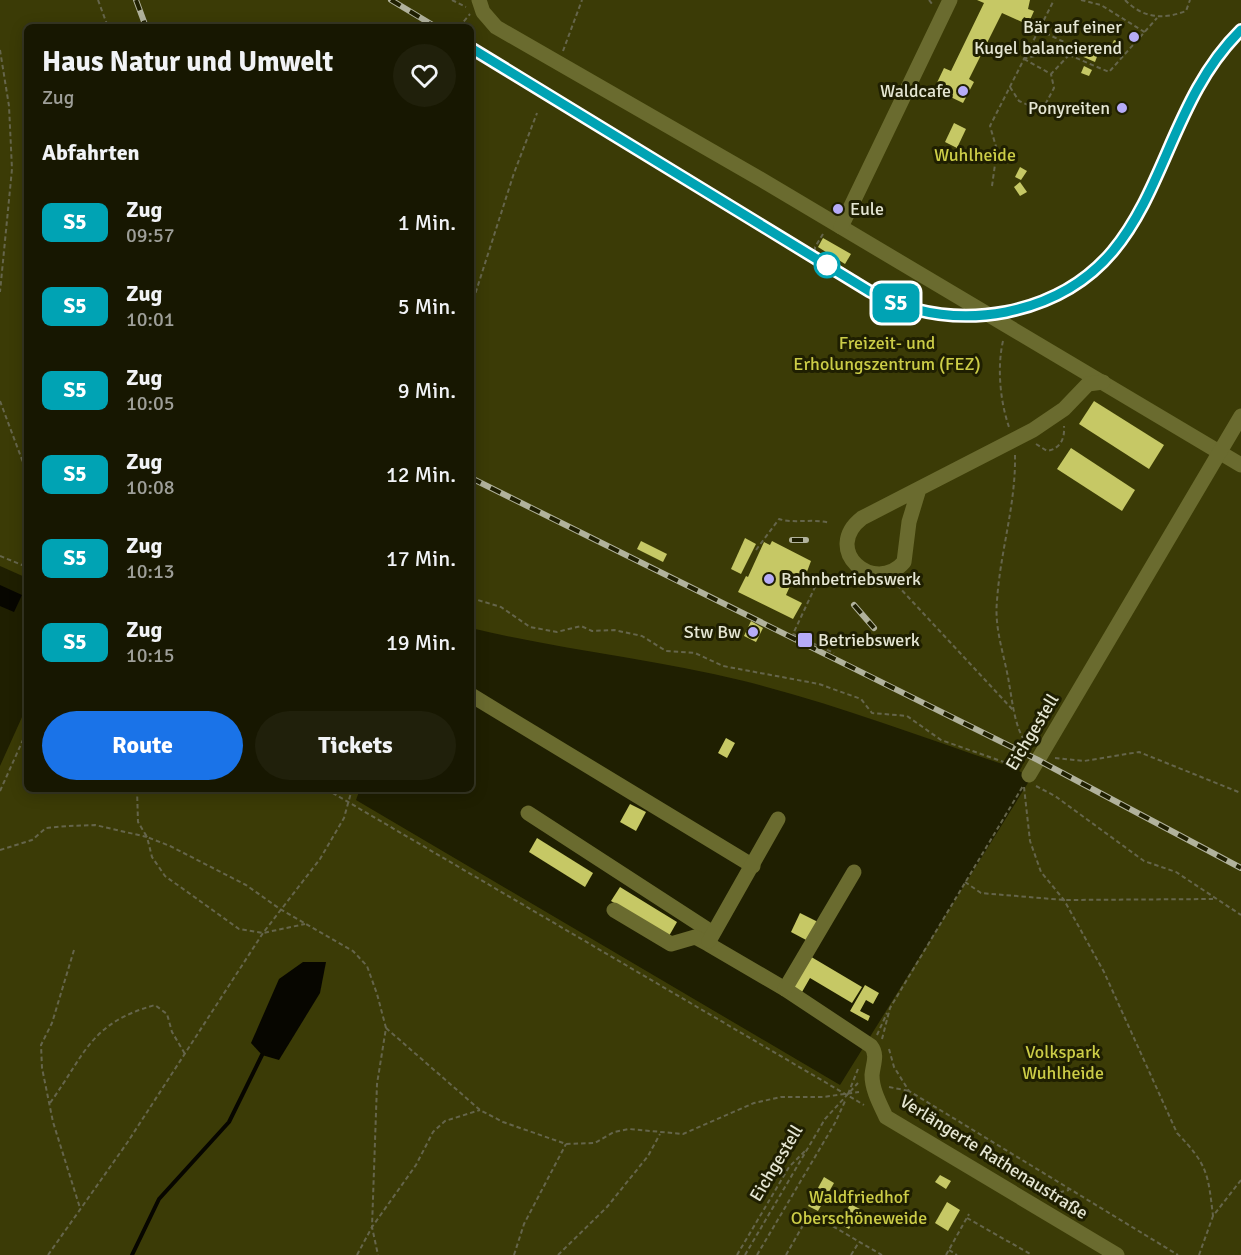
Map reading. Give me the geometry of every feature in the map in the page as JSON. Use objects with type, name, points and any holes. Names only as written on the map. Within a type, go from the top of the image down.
[{"type":"lane","points":[[836,224],[950,0]]},
{"type":"lane","points":[[480,1],[489,21],[496,27],[836,224],[1241,465]]},
{"type":"lane","points":[[919,489],[909,522],[907,554],[898,569],[890,573],[874,574],[856,565],[848,554],[847,537],[854,524],[862,518],[1033,430],[1064,409],[1088,384],[1103,382]]},
{"type":"lane","name":"Eichgestell","points":[[1028,777],[1241,417]]},
{"type":"lane","points":[[474,697],[753,866]]},
{"type":"lane","points":[[528,813],[785,989],[854,872]]},
{"type":"lane","points":[[710,938],[778,819]]},
{"type":"lane","points":[[614,910],[671,944],[695,937],[710,938]]},
{"type":"lane","name":"Verlängerte Rathenaustraße","points":[[785,989],[871,1046],[875,1054],[873,1081],[886,1117],[1118,1255]]},
{"type":"path","points":[[98,0],[107,24]]},
{"type":"path","points":[[572,69],[565,62],[563,52],[582,0]]},
{"type":"path","points":[[992,186],[997,150],[990,126],[1054,0]]},
{"type":"path","points":[[1081,0],[1101,5],[1146,33]]},
{"type":"path","points":[[1125,0],[1134,9],[1157,18],[1186,11],[1190,0]]},
{"type":"path","points":[[1069,55],[1109,72],[1157,18]]},
{"type":"path","points":[[1039,30],[1066,43],[1069,55]]},
{"type":"path","points":[[1023,59],[1067,48]]},
{"type":"path","points":[[0,50],[9,106],[12,169],[0,292]]},
{"type":"path","points":[[1051,74],[1069,55]]},
{"type":"path","points":[[1010,87],[1019,101],[1035,108],[1046,103],[1054,88],[1051,74],[1023,59]]},
{"type":"path","points":[[474,298],[514,173],[537,113]]},
{"type":"path","points":[[836,224],[814,247],[815,252],[863,280]]},
{"type":"path","points":[[1008,327],[1001,349],[1000,373],[1004,411],[1013,440],[1014,493],[1007,523],[996,614],[1013,710],[1020,732],[1028,746],[1041,754],[1066,760],[1084,761],[1139,752],[1241,793]]},
{"type":"path","points":[[0,401],[24,464]]},
{"type":"path","points":[[1033,430],[1034,443],[1041,449],[1047,452],[1058,447],[1065,431],[1064,409]]},
{"type":"path","points":[[756,550],[779,519],[790,523],[818,521],[830,524]]},
{"type":"path","points":[[0,556],[24,566]]},
{"type":"path","points":[[890,573],[910,601],[1013,710]]},
{"type":"path","points":[[816,579],[816,585],[793,634],[834,653]]},
{"type":"path","points":[[474,599],[501,607],[530,627],[557,632],[581,626],[592,631],[614,630],[642,636],[666,651],[695,653],[723,666],[791,677],[837,689],[861,699],[872,713],[908,716],[941,741],[1028,777],[1034,785],[1055,796],[1144,861],[1176,872],[1241,915]]},
{"type":"path","points":[[0,791],[24,737]]},
{"type":"path","points":[[1028,777],[1030,841],[1041,872],[1064,900],[1104,972],[1177,1133],[1192,1149],[1208,1173],[1213,1216]]},
{"type":"path","name":"Eichgestell","points":[[881,1041],[890,1008],[1028,777]]},
{"type":"path","points":[[137,792],[138,822],[147,837],[152,857],[165,876],[239,929],[263,933],[305,923]]},
{"type":"path","points":[[331,792],[847,1095]]},
{"type":"path","points":[[48,1255],[127,1143],[263,933],[320,859],[344,818],[351,792]]},
{"type":"path","points":[[0,850],[32,840],[46,828],[68,826],[95,825],[147,837],[170,846],[246,885],[280,909],[353,951],[367,966],[386,1028],[377,1084],[372,1227],[378,1255]]},
{"type":"path","points":[[965,882],[981,893],[1064,900],[1213,898]]},
{"type":"path","points":[[74,950],[52,1023],[41,1045],[42,1068],[50,1103],[80,1208]]},
{"type":"path","points":[[50,1103],[99,1031],[138,1010],[155,1005],[166,1014],[172,1032],[185,1054]]},
{"type":"path","points":[[386,1028],[480,1110],[503,1122],[566,1144],[595,1143],[614,1132],[629,1129],[683,1134],[754,1103],[781,1097],[847,1095]]},
{"type":"path","points":[[889,1049],[894,1068],[909,1091]]},
{"type":"path","points":[[873,1081],[909,1091],[1178,1255]]},
{"type":"path","points":[[757,1255],[835,1123],[847,1095]]},
{"type":"path","name":"Eichgestell","points":[[745,1255],[825,1119],[847,1095]]},
{"type":"path","points":[[357,1255],[372,1227],[416,1165],[434,1132],[446,1120],[480,1110]]},
{"type":"path","points":[[558,1255],[607,1207],[648,1155],[661,1133]]},
{"type":"path","points":[[514,1255],[524,1224],[566,1144]]},
{"type":"path","points":[[737,1255],[789,1167],[809,1147]]},
{"type":"path","points":[[1236,1190],[1241,1180]]},
{"type":"path","points":[[1199,1255],[1213,1216],[1241,1186]]},
{"type":"path","points":[[1036,1207],[1045,1196],[1069,1190]]},
{"type":"path","points":[[786,1255],[810,1213],[882,1255]]},
{"type":"path","points":[[946,1255],[969,1214]]},
{"type":"path","points":[[967,1218],[1032,1255]]},
{"type":"path","points":[[851,1255],[859,1242]]},
{"type":"path","points":[[949,1250],[957,1255]]},
{"type":"green space","points":[[0,0],[1241,0],[1241,1255],[0,1255],[0,766],[24,713],[24,792],[359,792],[356,800],[840,1085],[1031,778],[1014,768],[778,690],[710,673],[474,629],[474,24],[24,24],[24,577],[0,566]]},
{"type":"shaded area","points":[[0,585],[22,595],[14,612],[0,606]]},
{"type":"shaded area","points":[[303,962],[326,962],[320,993],[279,1060],[262,1055],[251,1043],[279,979]]},
{"type":"building","points":[[977,0],[1030,0],[1028,9],[1034,11],[1030,20],[1024,17],[1022,22],[1002,13],[969,79],[974,82],[963,103],[934,89],[944,68],[951,71],[984,3]]},
{"type":"building","points":[[1114,40],[1120,42],[1116,54],[1109,51]]},
{"type":"building","points":[[1075,44],[1098,54],[1095,62],[1072,52]]},
{"type":"building","points":[[1084,66],[1092,70],[1089,76],[1081,73]]},
{"type":"building","points":[[954,123],[966,129],[957,148],[945,142]]},
{"type":"building","points":[[1020,167],[1027,171],[1021,180],[1015,177]]},
{"type":"building","points":[[1020,182],[1027,192],[1020,196],[1014,187]]},
{"type":"building","points":[[823,238],[851,254],[845,264],[818,247]]},
{"type":"building","points":[[1094,401],[1164,445],[1149,469],[1079,424]]},
{"type":"building","points":[[1071,448],[1135,490],[1122,511],[1057,469]]},
{"type":"building","points":[[745,538],[756,544],[741,574],[731,569]]},
{"type":"building","points":[[641,541],[667,554],[663,562],[637,549]]},
{"type":"building","name":"Bahnbetriebswerk","points":[[772,541],[811,561],[805,577],[796,573],[786,595],[802,603],[793,619],[738,592],[746,576],[748,577],[764,542],[770,545]]},
{"type":"building","name":"Stw Bw","points":[[751,621],[763,628],[756,642],[744,636]]},
{"type":"building","points":[[726,738],[735,743],[727,758],[718,753]]},
{"type":"building","points":[[630,804],[646,812],[636,831],[620,822]]},
{"type":"building","points":[[537,838],[593,873],[585,887],[529,852]]},
{"type":"building","points":[[620,887],[677,922],[669,936],[611,901]]},
{"type":"building","points":[[800,913],[818,922],[808,941],[791,932]]},
{"type":"building","points":[[808,955],[862,987],[852,1003],[810,978],[802,992],[791,985]]},
{"type":"building","points":[[865,985],[879,993],[873,1004],[866,1000],[860,1011],[870,1016],[868,1021],[850,1011]]},
{"type":"building","points":[[940,1175],[951,1181],[946,1189],[935,1182]]},
{"type":"building","points":[[824,1177],[834,1183],[818,1211],[808,1206]]},
{"type":"building","points":[[947,1202],[960,1210],[948,1231],[935,1223]]},
{"type":"building","points":[[850,1204],[860,1209],[849,1229],[840,1224]]},
{"type":"waterway","points":[[132,1255],[159,1199],[229,1122],[262,1055]]},
{"type":"railway","points":[[136,0],[145,24]]},
{"type":"railway","points":[[391,0],[431,24]]},
{"type":"railway","points":[[474,50],[869,291],[919,310],[936,314],[971,316],[1006,312],[1059,294],[1098,267],[1126,233],[1149,194],[1187,109],[1210,68],[1241,30]]},
{"type":"railway","points":[[474,479],[1038,760],[1241,868]]},
{"type":"railway","points":[[792,540],[806,540]]},
{"type":"railway","points":[[854,605],[874,628]]},
{"type":"train","name":"S5","points":[[474,50],[869,291],[922,312],[969,317],[1016,310],[1045,300],[1083,279],[1106,259],[1125,237],[1142,209],[1208,71],[1221,51],[1241,30]]},
{"type":"place","name":"Bär auf einer Kugel balancierend","points":[[1134,37]]},
{"type":"place","name":"Waldcafe","points":[[963,91]]},
{"type":"place","name":"Ponyreiten","points":[[1122,108]]},
{"type":"place","name":"Eule","points":[[838,209]]},
{"type":"place","name":"Bahnbetriebswerk","points":[[769,579]]},
{"type":"place","name":"Stw Bw","points":[[753,632]]},
{"type":"place","name":"Betriebswerk","points":[[805,640]]},
{"type":"park label","name":"Wuhlheide","points":[[975,155]]},
{"type":"park label","name":"Freizeit- und Erholungszentrum (FEZ)","points":[[887,353]]},
{"type":"park label","name":"Volkspark Wuhlheide","points":[[1063,1062]]},
{"type":"park label","name":"Waldfriedhof Oberschöneweide","points":[[859,1207]]}]
